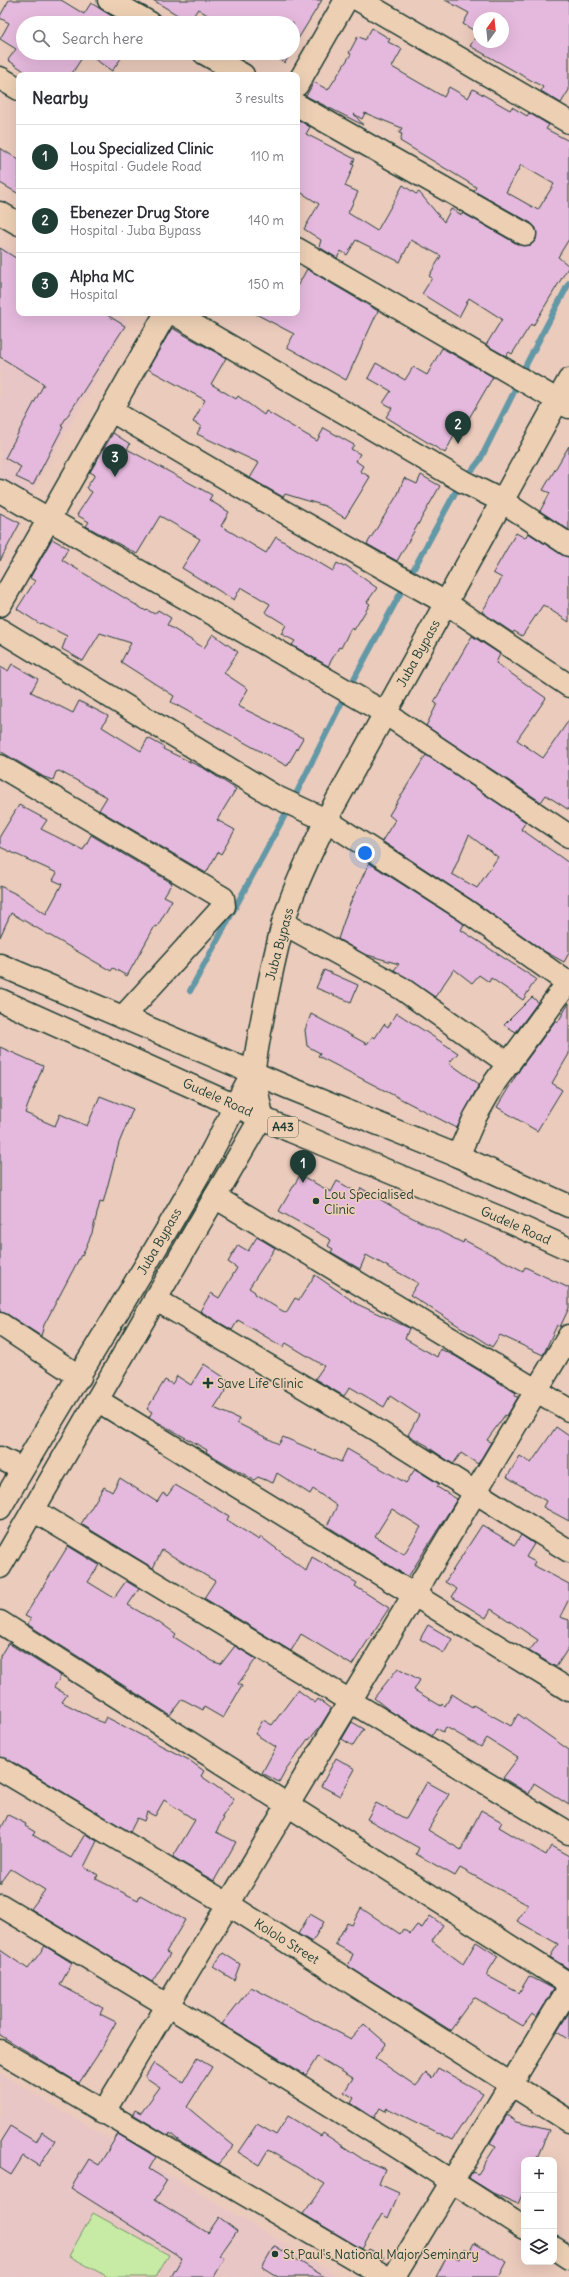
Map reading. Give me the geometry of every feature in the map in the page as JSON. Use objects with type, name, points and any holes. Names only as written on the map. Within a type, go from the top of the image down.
[{"type":"main road","points":[[109,0],[138,16]]},
{"type":"main road","points":[[300,80],[346,0]]},
{"type":"main road","points":[[359,0],[569,122]]},
{"type":"main road","points":[[216,60],[238,72]]},
{"type":"main road","points":[[0,78],[16,87]]},
{"type":"main road","points":[[300,107],[525,234]]},
{"type":"main road","points":[[0,213],[16,222]]},
{"type":"main road","points":[[300,251],[563,404]]},
{"type":"main road","points":[[0,605],[164,316]]},
{"type":"main road","points":[[178,316],[464,482],[502,501],[569,545]]},
{"type":"main road","name":"Juba Bypass","points":[[0,1508],[22,1469],[80,1377],[212,1149],[234,1104],[252,1073],[267,991],[284,923],[293,895],[326,820],[502,501],[563,404],[569,380]]},
{"type":"main road","points":[[110,410],[263,500],[446,603],[569,686]]},
{"type":"main road","points":[[0,491],[385,713],[569,836]]},
{"type":"main road","points":[[0,630],[274,796],[326,820],[465,910],[568,982],[495,1082],[475,1117],[458,1156]]},
{"type":"main road","points":[[0,766],[223,898],[224,906],[123,1017]]},
{"type":"main road","points":[[284,923],[401,988],[509,1064]]},
{"type":"main road","points":[[0,965],[252,1073],[458,1156],[569,1206]]},
{"type":"main road","name":"Gudele Road","points":[[0,1000],[262,1116],[298,1134],[510,1222],[569,1250]]},
{"type":"main road","points":[[252,1073],[262,1116]]},
{"type":"main road","name":"Juba Bypass","points":[[0,1567],[262,1116]]},
{"type":"main road","points":[[215,1197],[569,1410]]},
{"type":"main road","points":[[155,1300],[373,1428],[569,1551]]},
{"type":"main road","points":[[0,1324],[80,1377]]},
{"type":"main road","points":[[104,2113],[569,1336]]},
{"type":"main road","points":[[97,1400],[569,1690]]},
{"type":"main road","points":[[0,1458],[22,1469]]},
{"type":"main road","points":[[33,1510],[569,1833]]},
{"type":"main road","points":[[0,1622],[569,1984]]},
{"type":"main road","name":"Kololo Street","points":[[0,1769],[228,1904],[569,2121]]},
{"type":"main road","points":[[0,1905],[168,2005],[451,2180],[521,2226]]},
{"type":"main road","points":[[394,2277],[451,2180],[569,1988]]},
{"type":"main road","points":[[0,2051],[386,2277]]},
{"type":"main road","points":[[557,2250],[569,2258]]},
{"type":"shaded area","points":[[0,245],[16,254],[16,316],[120,316],[129,321],[23,508],[0,495]]},
{"type":"shaded area","points":[[0,2073],[263,2231],[340,2277],[0,2277]]},
{"type":"green space","points":[[93,2213],[169,2255],[156,2277],[108,2277],[69,2256]]},
{"type":"building","points":[[9,0],[61,0],[84,14],[91,3],[112,16],[16,16],[16,49],[0,39],[9,23],[0,18]]},
{"type":"building","points":[[153,0],[322,0],[300,36],[300,16],[209,16],[198,9],[193,16],[179,16]]},
{"type":"building","points":[[445,0],[569,0],[569,90],[561,103],[541,91],[543,87],[474,48],[509,48],[509,12],[473,12],[473,30],[463,24],[469,13]]},
{"type":"building","points":[[372,28],[390,39],[388,42],[402,49],[392,67],[444,97],[449,87],[468,98],[473,89],[510,110],[512,107],[527,116],[529,113],[549,125],[546,129],[569,141],[569,239],[558,257],[569,266],[533,326],[531,324],[512,354],[509,352],[506,356],[486,345],[502,319],[469,298],[459,317],[422,294],[432,278],[429,276],[441,256],[411,240],[400,262],[356,240],[347,255],[341,251],[337,258],[319,247],[321,240],[304,229],[319,204],[300,192],[300,121],[310,127],[306,134],[355,159],[345,186],[358,192],[348,213],[377,231],[403,185],[416,194],[419,192],[444,222],[451,209],[462,215],[463,213],[519,245],[531,245],[536,240],[536,228],[531,223],[474,191],[476,187],[400,141],[402,134],[399,133],[402,128],[365,113],[362,119],[354,114],[363,125],[306,96],[314,82],[328,90],[351,54],[349,53],[358,36],[365,40]],"holes":[[[521,165],[554,184],[538,210],[506,192]]]},
{"type":"building","points":[[16,49],[16,60],[81,60],[73,72],[26,72],[8,60]]},
{"type":"building","points":[[96,60],[120,60],[112,71]]},
{"type":"building","points":[[0,148],[16,158],[16,192],[0,183]]},
{"type":"building","points":[[0,248],[16,258],[16,316],[109,316],[125,326],[61,426],[63,427],[33,485],[16,477],[21,467],[5,458],[44,384],[0,357]]},
{"type":"building","points":[[307,269],[378,311],[346,380],[287,347],[294,334],[260,316],[300,316],[300,282]]},
{"type":"building","points":[[172,328],[226,358],[211,384],[236,399],[238,396],[264,415],[266,411],[317,441],[324,428],[354,445],[351,449],[360,454],[356,461],[363,466],[360,471],[370,477],[345,518],[325,506],[285,494],[283,497],[250,478],[259,463],[197,434],[201,426],[193,422],[205,400],[148,369]]},
{"type":"building","points":[[442,348],[493,377],[461,432],[457,430],[445,453],[386,417],[392,408],[383,403],[391,391],[368,378],[376,363],[405,380],[413,367],[427,375]]},
{"type":"building","points":[[113,433],[130,444],[127,449],[212,495],[209,500],[229,512],[221,526],[266,553],[276,537],[333,571],[337,563],[344,567],[345,565],[377,588],[367,602],[370,604],[354,630],[351,628],[341,648],[339,647],[328,666],[292,645],[295,641],[281,634],[286,625],[265,612],[270,604],[241,587],[234,600],[182,568],[200,539],[160,516],[137,554],[86,526],[89,522],[77,515],[92,492],[86,488],[95,475],[90,472]]},
{"type":"building","points":[[569,446],[569,530],[540,511],[550,493],[543,490]]},
{"type":"building","points":[[421,475],[440,486],[397,561],[367,544],[398,494],[404,478],[417,484]]},
{"type":"building","points":[[0,513],[20,523],[0,561]]},
{"type":"building","points":[[516,533],[525,538],[528,533],[562,555],[569,557],[569,622],[543,605],[522,636],[514,631],[513,633],[482,612],[502,578],[493,573]]},
{"type":"building","points":[[52,539],[68,548],[62,560],[146,611],[147,610],[155,614],[158,610],[171,618],[167,625],[204,648],[213,634],[238,652],[224,673],[248,689],[238,706],[303,738],[287,766],[171,702],[174,696],[121,662],[131,643],[100,633],[83,661],[62,649],[67,636],[41,623],[40,624],[17,609],[35,581],[30,578]]},
{"type":"building","points":[[472,636],[500,654],[496,663],[546,698],[517,740],[543,758],[569,720],[569,810],[546,795],[541,802],[426,726],[437,704],[434,702]]},
{"type":"building","points":[[12,664],[38,679],[31,692],[73,713],[79,701],[108,716],[102,727],[141,751],[148,738],[164,747],[163,749],[205,769],[236,789],[217,820],[235,830],[221,854],[218,852],[206,873],[99,810],[107,797],[59,771],[56,772],[53,780],[44,777],[0,751],[0,667],[8,671]]},
{"type":"building","points":[[426,755],[526,822],[521,829],[569,863],[569,953],[564,962],[544,951],[472,900],[382,841],[395,820],[389,815]],"holes":[[[469,835],[498,857],[477,888],[452,874]]]},
{"type":"building","points":[[19,805],[47,820],[41,829],[83,850],[91,835],[172,883],[164,896],[172,900],[157,927],[155,926],[127,976],[113,968],[111,971],[11,913],[0,937],[0,886],[20,896],[46,914],[62,884],[53,880],[57,873],[0,847],[0,836]]},
{"type":"building","points":[[369,863],[464,924],[461,930],[536,979],[523,1000],[491,978],[489,982],[479,975],[472,983],[454,969],[435,997],[394,970],[399,964],[364,954],[338,939],[349,906]]},
{"type":"building","points":[[324,970],[358,985],[351,1002],[316,988]]},
{"type":"building","points":[[532,997],[538,1002],[516,1032],[504,1025]]},
{"type":"building","points":[[569,1003],[569,1054],[552,1083],[562,1090],[537,1131],[497,1107],[520,1069],[556,1020],[558,1022]]},
{"type":"building","points":[[397,1013],[458,1053],[449,1063],[479,1084],[457,1128],[318,1056],[320,1053],[307,1046],[305,1030],[311,1014],[367,1044],[373,1036],[375,1038],[384,1024],[388,1027]]},
{"type":"building","points":[[0,1047],[43,1066],[25,1113],[55,1126],[60,1114],[87,1126],[100,1096],[133,1109],[119,1143],[103,1203],[100,1202],[92,1233],[82,1256],[81,1255],[44,1325],[41,1336],[7,1314],[0,1312]]},
{"type":"building","points":[[300,1175],[331,1192],[337,1181],[358,1193],[361,1188],[403,1213],[463,1243],[464,1240],[523,1271],[525,1267],[569,1288],[569,1308],[560,1327],[557,1325],[543,1355],[500,1335],[492,1347],[410,1295],[418,1283],[366,1255],[360,1269],[331,1252],[333,1249],[328,1246],[331,1240],[279,1211]]},
{"type":"building","points":[[257,1237],[275,1248],[249,1288],[255,1292],[254,1294],[286,1313],[295,1298],[299,1300],[315,1275],[357,1304],[409,1328],[405,1339],[437,1357],[440,1349],[455,1356],[516,1393],[515,1396],[518,1397],[507,1416],[505,1415],[487,1440],[491,1442],[478,1464],[461,1453],[453,1464],[428,1446],[408,1435],[419,1415],[390,1396],[384,1407],[350,1387],[344,1396],[315,1379],[324,1366],[286,1343],[283,1347],[238,1320],[232,1330],[200,1311],[211,1293],[219,1298],[237,1268],[228,1262],[238,1245],[248,1251]]},
{"type":"building","points":[[204,1364],[231,1382],[214,1408],[239,1419],[237,1423],[279,1444],[283,1437],[341,1462],[347,1449],[406,1483],[415,1469],[439,1484],[437,1487],[457,1499],[408,1577],[327,1526],[337,1506],[313,1489],[310,1494],[277,1473],[273,1483],[258,1477],[254,1480],[206,1452],[207,1450],[149,1417],[152,1412],[147,1409],[165,1380],[172,1384],[177,1376],[191,1385]],"holes":[[[392,1509],[421,1527],[404,1554],[375,1536]]]},
{"type":"building","points":[[556,1427],[569,1436],[569,1521],[543,1507],[546,1501],[507,1477],[520,1456],[531,1463]]},
{"type":"building","points":[[120,1478],[157,1502],[163,1493],[167,1496],[175,1485],[229,1516],[227,1520],[259,1540],[261,1537],[306,1571],[312,1557],[357,1583],[355,1586],[389,1608],[352,1665],[301,1634],[291,1651],[204,1598],[215,1581],[162,1550],[153,1568],[81,1524],[104,1487],[112,1492]]},
{"type":"building","points":[[482,1525],[515,1545],[521,1535],[534,1544],[526,1557],[535,1562],[533,1565],[569,1584],[569,1599],[560,1617],[569,1620],[569,1647],[556,1667],[529,1651],[538,1640],[491,1609],[486,1618],[452,1597],[457,1589],[445,1582]]},
{"type":"building","points":[[68,1546],[99,1565],[88,1582],[114,1598],[126,1581],[139,1589],[128,1605],[157,1622],[158,1621],[176,1634],[174,1637],[214,1662],[221,1664],[235,1646],[256,1659],[238,1684],[242,1686],[223,1718],[204,1707],[203,1710],[182,1699],[170,1715],[27,1624],[31,1619],[25,1616]]},
{"type":"building","points":[[428,1625],[452,1639],[444,1653],[420,1639]]},
{"type":"building","points":[[8,1643],[61,1676],[54,1687],[67,1695],[62,1702],[103,1723],[106,1717],[189,1760],[204,1771],[201,1776],[234,1799],[222,1817],[224,1818],[216,1832],[236,1842],[214,1881],[173,1857],[195,1820],[164,1800],[155,1816],[147,1812],[144,1821],[137,1818],[130,1832],[6,1758],[0,1757],[0,1656]]},
{"type":"building","points":[[398,1668],[420,1680],[414,1690],[441,1706],[442,1704],[445,1706],[452,1694],[472,1707],[473,1705],[511,1726],[518,1714],[569,1750],[569,1805],[534,1783],[529,1794],[503,1778],[518,1758],[487,1738],[481,1747],[446,1727],[443,1732],[436,1728],[432,1735],[390,1711],[374,1698]]},
{"type":"building","points":[[298,1690],[315,1703],[318,1699],[331,1709],[321,1725],[309,1740],[308,1739],[286,1769],[279,1782],[262,1773],[276,1747],[255,1734],[263,1720],[272,1725]]},
{"type":"building","points":[[352,1722],[364,1729],[353,1746],[342,1739]]},
{"type":"building","points":[[336,1758],[355,1769],[340,1796],[321,1786]]},
{"type":"building","points":[[427,1782],[449,1794],[428,1830],[461,1850],[481,1810],[502,1822],[499,1827],[546,1855],[551,1846],[569,1856],[569,1969],[550,1957],[558,1944],[517,1921],[528,1905],[460,1868],[455,1876],[416,1854],[419,1848],[367,1819],[376,1803],[406,1819]]},
{"type":"building","points":[[8,1815],[26,1824],[25,1826],[35,1832],[33,1835],[71,1858],[85,1834],[97,1841],[84,1867],[98,1875],[96,1879],[138,1900],[140,1895],[185,1920],[166,1952],[170,1954],[152,1982],[31,1909],[45,1890],[11,1869],[0,1884],[0,1831]]},
{"type":"building","points":[[361,1908],[400,1934],[403,1929],[410,1934],[417,1925],[422,1928],[430,1916],[443,1925],[432,1941],[463,1964],[476,1942],[498,1956],[486,1975],[519,1993],[529,1976],[554,1989],[537,2017],[532,2014],[523,2026],[474,1997],[450,2030],[348,1966],[353,1954],[335,1944],[347,1923],[352,1925]]},
{"type":"building","points":[[310,1914],[324,1922],[312,1942],[298,1934]]},
{"type":"building","points":[[45,1946],[72,1963],[60,1985],[103,2008],[100,2014],[116,2022],[97,2056],[79,2083],[0,2035],[0,1950],[28,1969]]},
{"type":"building","points":[[223,1953],[240,1964],[234,1980],[213,1967]]},
{"type":"building","points":[[251,1987],[351,2039],[364,2024],[386,2043],[375,2058],[416,2086],[426,2073],[432,2078],[438,2068],[483,2093],[452,2140],[387,2108],[385,2111],[380,2108],[374,2118],[351,2103],[354,2098],[344,2092],[353,2078],[317,2057],[306,2075],[222,2024]]},
{"type":"building","points":[[569,2012],[569,2040],[557,2032]]},
{"type":"building","points":[[197,2058],[212,2067],[187,2107],[234,2146],[218,2164],[183,2144],[170,2133],[169,2136],[133,2114],[135,2110],[141,2113],[160,2087],[145,2077],[154,2063],[183,2082]]},
{"type":"building","points":[[507,2115],[516,2122],[549,2130],[537,2157],[521,2157],[521,2197],[518,2204],[493,2193],[469,2178],[472,2172],[478,2174],[496,2146],[490,2143]]},
{"type":"building","points":[[288,2116],[321,2136],[323,2133],[364,2160],[385,2169],[379,2184],[399,2193],[388,2218],[382,2214],[362,2249],[303,2214],[325,2184],[268,2150],[259,2165],[238,2152],[257,2124],[276,2135]]},
{"type":"building","points":[[10,2126],[36,2142],[42,2132],[55,2141],[39,2166],[23,2156],[11,2175],[0,2168],[0,2142]]},
{"type":"building","points":[[118,2134],[156,2157],[149,2169],[167,2180],[155,2200],[208,2233],[219,2217],[237,2231],[220,2255],[225,2258],[214,2277],[171,2277],[182,2258],[71,2188],[89,2159],[99,2165]]},
{"type":"building","points":[[474,2243],[507,2262],[499,2277],[436,2277],[448,2254],[459,2259],[464,2248],[470,2251]]},
{"type":"building","points":[[274,2246],[325,2277],[278,2277],[262,2267]]},
{"type":"building","points":[[369,2249],[384,2257],[382,2260],[367,2252]]},
{"type":"waterway","points":[[190,991],[293,800],[349,688],[456,491],[480,460],[513,394],[519,378],[569,283]]},
{"type":"place","name":"Ebenezer Drug Store","points":[[458,444]]},
{"type":"place","name":"Alpha MC","points":[[115,477]]},
{"type":"place","name":"Lou Specialized Clinic","points":[[303,1183]]},
{"type":"place","name":"Lou Specialised Clinic","points":[[316,1201]]},
{"type":"place","name":"Save Life Clinic","points":[[208,1383]]},
{"type":"place","name":"St Paul's National Major Seminary","points":[[275,2254]]}]
